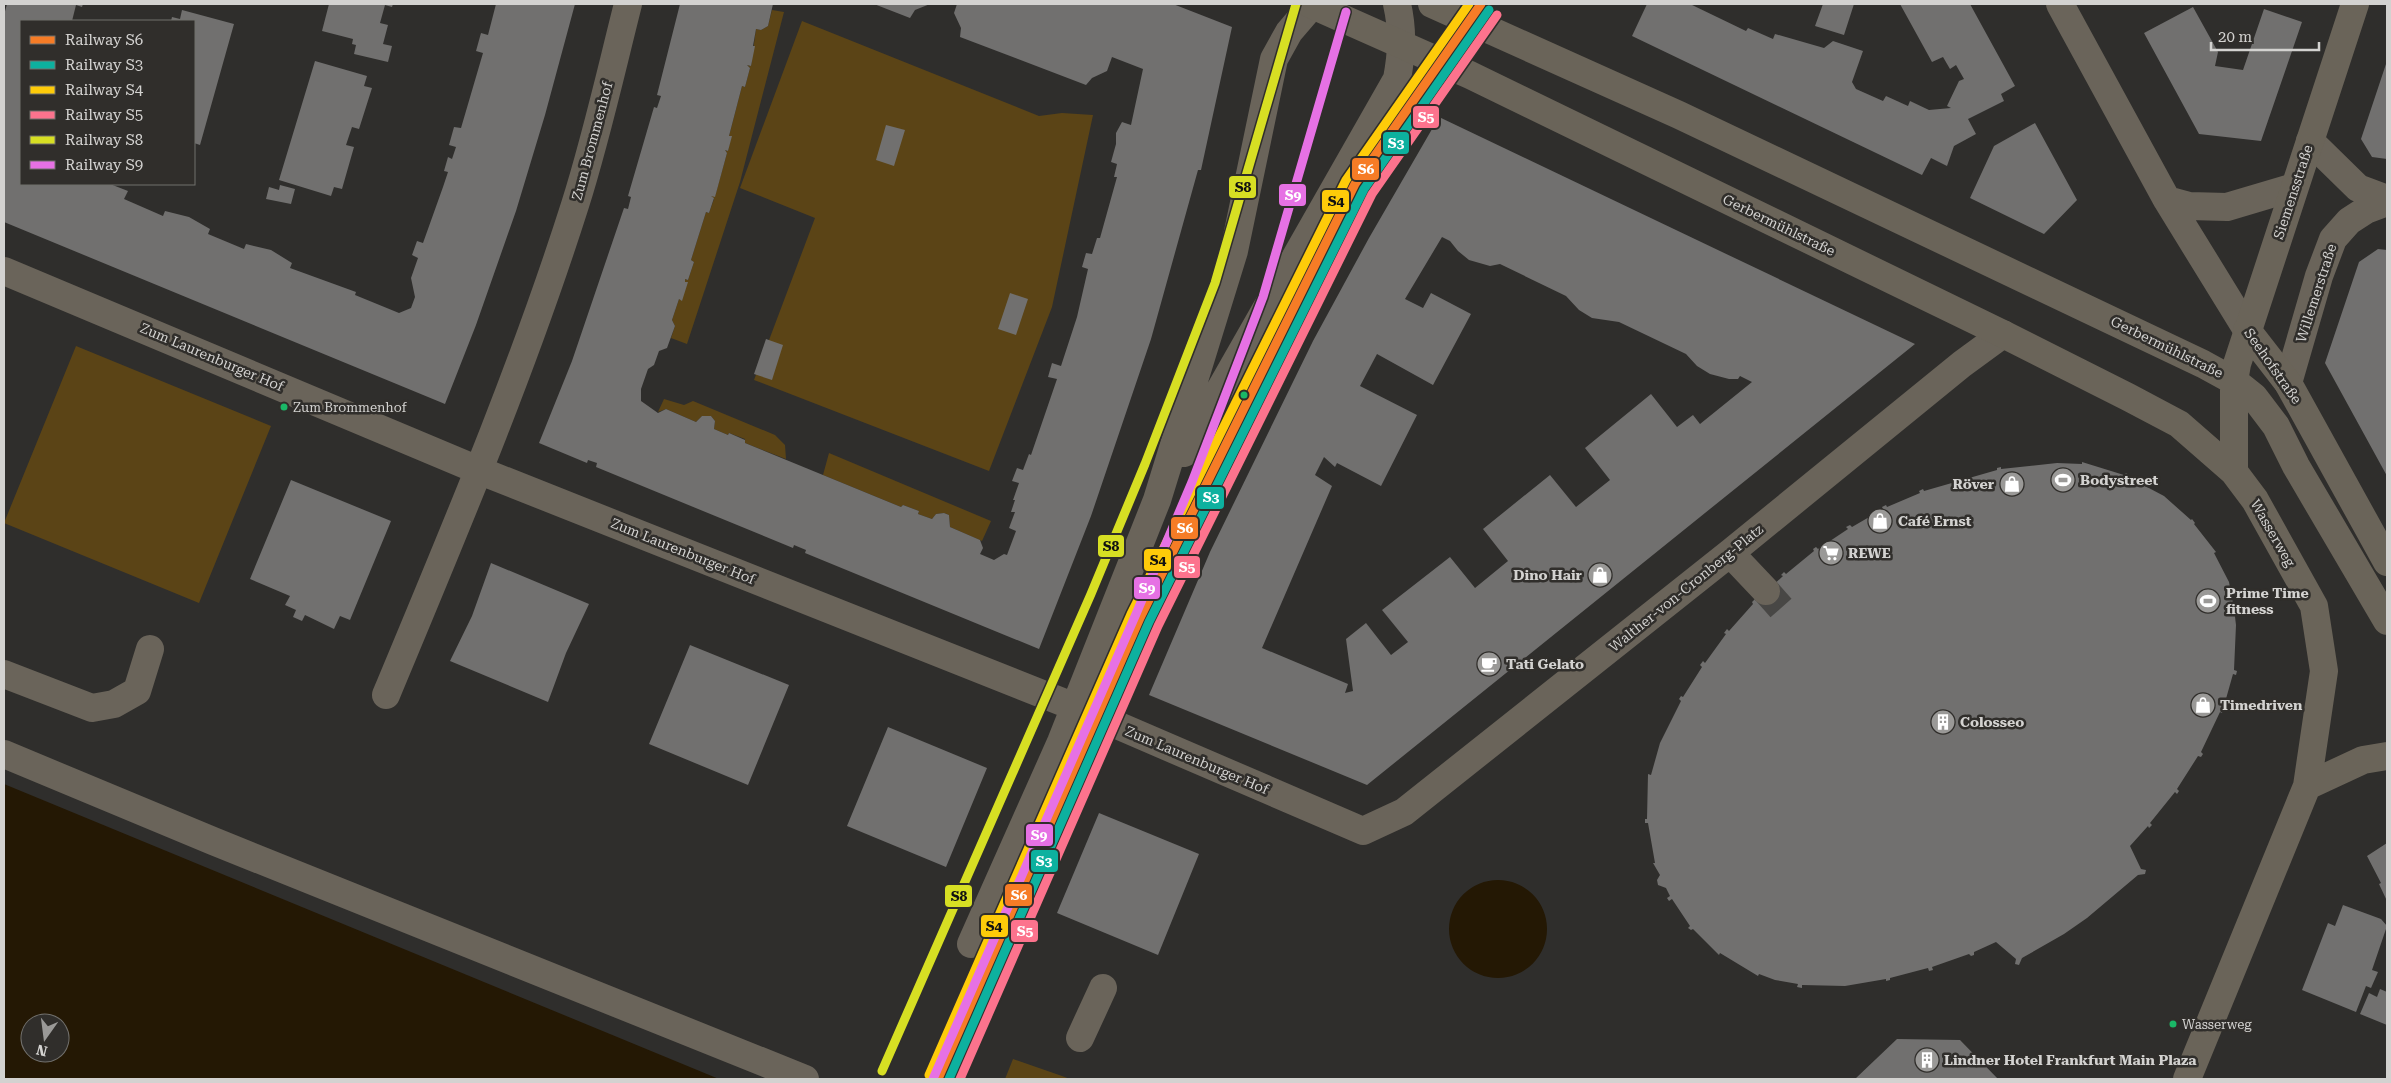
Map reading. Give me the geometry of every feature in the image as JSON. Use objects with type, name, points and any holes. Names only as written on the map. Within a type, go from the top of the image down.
[{"type":"main road","name":"Gerbermühlstraße","points":[[1312,4],[1479,79],[2004,334],[2179,424],[2234,472]]},
{"type":"main road","name":"Gerbermühlstraße","points":[[1432,4],[1679,115],[2234,380],[2254,397],[2276,426],[2296,466],[2387,621]]},
{"type":"main road","name":"Siemensstraße","points":[[2234,472],[2234,380],[2247,330],[2355,4]]},
{"type":"main road","name":"Seehofstraße","points":[[2247,330],[2288,383],[2387,562]]},
{"type":"main road","name":"Wasserweg","points":[[2188,1079],[2307,786],[2324,671],[2314,606],[2255,500],[2234,472]]},
{"type":"main road","points":[[2307,786],[2363,760],[2387,756]]},
{"type":"street","name":"Zum Brommenhof","points":[[386,695],[478,470],[537,317],[576,204],[628,4]]},
{"type":"street","points":[[971,944],[1062,742],[1157,500],[1234,251],[1274,59],[1290,32],[1312,4]]},
{"type":"street","points":[[1157,500],[1397,79],[1403,44],[1397,4]]},
{"type":"street","name":"Seehofstraße","points":[[2060,4],[2167,200],[2247,330]]},
{"type":"street","name":"Willemerstraße","points":[[2310,141],[2358,188],[2387,200]]},
{"type":"street","points":[[2167,200],[2189,206],[2227,207],[2294,187]]},
{"type":"street","name":"Willemerstraße","points":[[2288,383],[2319,276],[2333,239],[2349,221],[2387,200]]},
{"type":"street","name":"Zum Laurenburger Hof","points":[[4,271],[478,470],[1075,708],[1362,831]]},
{"type":"street","name":"Walther-von-Cronberg-Platz","points":[[1362,831],[1404,812],[1730,553],[1962,364],[2004,334]]},
{"type":"street","points":[[1730,553],[1766,591]]},
{"type":"street","points":[[4,674],[92,708],[114,704],[137,690],[150,650]]},
{"type":"street","points":[[4,754],[213,841],[805,1079]]},
{"type":"street","points":[[1080,1038],[1103,988]]},
{"type":"shaded area","points":[[772,10],[784,12],[740,182],[687,344],[671,338],[675,326],[672,320],[687,282],[685,282],[685,279],[688,280],[694,262],[691,260],[706,212],[709,213],[714,199],[711,196],[715,196],[727,153],[725,150],[728,151],[731,136],[729,136],[742,86],[745,87],[750,68],[747,65],[751,66],[756,29],[761,30],[768,26]]},
{"type":"shaded area","points":[[802,21],[1039,116],[1062,113],[1093,115],[1052,307],[989,471],[754,380],[815,218],[740,188]]},
{"type":"shaded area","points":[[76,346],[271,426],[199,603],[4,523]]},
{"type":"shaded area","points":[[664,399],[684,405],[693,401],[775,435],[785,445],[786,459],[745,443],[745,439],[714,429],[715,421],[711,416],[702,416],[696,422],[666,409],[658,412]]},
{"type":"shaded area","points":[[829,453],[991,521],[982,541],[950,527],[949,515],[944,513],[936,514],[932,519],[918,514],[919,511],[903,505],[901,507],[823,475]]},
{"type":"shaded area","points":[[4,784],[719,1079],[4,1079]]},
{"type":"shaded area","points":[[1498,880],[1517,884],[1533,894],[1543,910],[1547,929],[1543,948],[1533,964],[1517,974],[1498,978],[1479,974],[1463,964],[1453,948],[1449,929],[1453,910],[1463,894],[1479,884]]},
{"type":"shaded area","points":[[1013,1059],[1062,1076],[1070,1079],[1005,1079]]},
{"type":"building","points":[[7,4],[83,4],[82,7],[76,5],[72,20],[20,20],[20,185],[113,185],[128,191],[124,199],[163,216],[165,211],[189,217],[210,229],[208,234],[244,249],[246,244],[271,250],[292,263],[290,268],[356,292],[355,295],[399,313],[411,308],[415,297],[411,278],[418,258],[412,255],[417,241],[423,243],[443,187],[448,172],[444,171],[448,157],[452,159],[456,147],[449,145],[454,127],[461,128],[483,53],[476,51],[481,33],[488,35],[496,4],[575,4],[545,115],[516,211],[476,325],[445,404],[4,222],[4,15]]},
{"type":"building","points":[[329,4],[393,4],[392,7],[385,5],[380,23],[388,25],[383,44],[392,46],[388,62],[354,54],[356,45],[352,44],[353,39],[322,31]]},
{"type":"building","points":[[680,4],[773,4],[768,26],[761,30],[756,29],[751,66],[747,65],[750,68],[745,87],[742,86],[729,136],[732,136],[728,151],[725,150],[727,153],[715,197],[711,196],[714,198],[709,213],[706,212],[691,260],[694,262],[688,280],[685,279],[685,282],[688,282],[682,301],[679,299],[672,320],[675,326],[667,348],[659,351],[654,365],[648,369],[641,389],[641,401],[658,413],[666,409],[696,422],[702,416],[711,416],[715,421],[714,429],[745,440],[745,443],[901,507],[903,505],[919,511],[918,514],[932,519],[936,514],[944,513],[949,515],[950,527],[980,540],[983,548],[980,554],[994,560],[1004,554],[1007,555],[1016,531],[1009,528],[1015,512],[1011,512],[1019,483],[1012,481],[1017,468],[1023,470],[1029,454],[1031,455],[1057,379],[1048,377],[1052,363],[1061,366],[1077,317],[1088,269],[1082,267],[1086,253],[1092,254],[1097,238],[1100,238],[1117,177],[1114,177],[1117,164],[1111,162],[1116,144],[1116,133],[1122,122],[1131,125],[1143,69],[1112,57],[1107,71],[1092,78],[1086,85],[960,37],[961,28],[954,13],[957,4],[1173,4],[1232,27],[1201,170],[1198,170],[1151,339],[1091,516],[1039,649],[805,553],[806,550],[794,545],[793,548],[596,467],[597,463],[588,460],[587,463],[539,443],[572,361],[624,208],[628,209],[631,197],[628,196],[654,107],[657,108],[661,96],[657,95]]},
{"type":"building","points":[[874,4],[930,4],[915,10],[910,18]]},
{"type":"building","points":[[1647,4],[1690,4],[1746,31],[1748,28],[1773,39],[1775,34],[1824,48],[1833,41],[1863,51],[1852,82],[1856,89],[1883,101],[1886,96],[1908,106],[1910,101],[1929,110],[1951,108],[1947,106],[1959,81],[1964,79],[1956,65],[1950,69],[1943,57],[1932,62],[1900,4],[1970,4],[2015,86],[2001,94],[2004,101],[1968,119],[1976,134],[1954,146],[1947,166],[1931,158],[1922,175],[1632,36]]},
{"type":"building","points":[[1823,4],[1854,4],[1844,35],[1815,26]]},
{"type":"building","points":[[2193,7],[2218,52],[2215,66],[2243,70],[2264,9],[2302,22],[2261,141],[2199,134],[2144,33]]},
{"type":"building","points":[[182,10],[234,24],[200,145],[195,143],[195,20],[171,20],[172,17],[180,19]]},
{"type":"building","points":[[315,61],[367,76],[364,86],[372,88],[359,129],[352,127],[346,145],[354,147],[342,189],[334,187],[331,196],[279,180]]},
{"type":"building","points":[[2387,61],[2387,159],[2372,157],[2361,139]]},
{"type":"building","points":[[1439,117],[1915,344],[1367,785],[1149,695],[1210,552],[1313,341],[1369,238]],"holes":[[[1442,237],[1450,241],[1469,260],[1490,266],[1500,264],[1566,296],[1579,310],[1592,318],[1619,322],[1686,354],[1697,366],[1710,374],[1729,379],[1738,379],[1740,376],[1752,382],[1700,424],[1693,415],[1677,427],[1651,394],[1585,448],[1610,480],[1576,507],[1550,475],[1483,529],[1508,561],[1475,588],[1450,557],[1382,610],[1408,642],[1391,655],[1366,623],[1346,639],[1353,691],[1345,693],[1348,684],[1262,648],[1332,486],[1315,475],[1324,457],[1335,467],[1337,463],[1381,486],[1417,415],[1360,386],[1377,354],[1433,385],[1471,314],[1431,293],[1423,308],[1405,299]]]},
{"type":"building","points":[[2035,123],[2077,200],[2044,234],[1970,198],[1994,146]]},
{"type":"building","points":[[886,125],[905,130],[894,166],[876,160]]},
{"type":"building","points":[[280,185],[295,189],[291,204],[266,199],[269,187],[279,190]]},
{"type":"building","points":[[2378,249],[2387,250],[2387,476],[2325,363],[2359,262]]},
{"type":"building","points":[[1010,293],[1028,299],[1016,335],[998,329]]},
{"type":"building","points":[[766,339],[783,345],[772,380],[754,374]]},
{"type":"building","name":"Colosseo","points":[[2082,462],[2124,475],[2126,473],[2129,475],[2128,477],[2164,496],[2192,519],[2216,552],[2214,553],[2229,582],[2234,609],[2236,625],[2234,670],[2237,671],[2236,675],[2233,674],[2222,713],[2220,712],[2201,752],[2203,754],[2201,757],[2198,756],[2177,789],[2179,791],[2177,794],[2175,792],[2150,823],[2152,825],[2149,828],[2148,826],[2130,846],[2141,869],[2146,870],[2145,874],[2138,875],[2087,918],[2064,934],[2022,958],[2019,965],[2015,964],[2016,959],[1996,942],[1974,952],[1974,955],[1971,956],[1969,954],[1932,967],[1933,970],[1929,971],[1928,968],[1890,978],[1890,980],[1886,981],[1886,979],[1845,986],[1802,985],[1802,988],[1797,987],[1798,984],[1775,980],[1759,974],[1758,976],[1720,953],[1719,955],[1693,929],[1688,928],[1690,926],[1672,899],[1669,901],[1667,898],[1670,896],[1666,888],[1658,885],[1657,880],[1660,875],[1653,863],[1655,863],[1648,823],[1645,823],[1645,819],[1647,819],[1648,774],[1651,775],[1660,743],[1681,701],[1679,699],[1681,696],[1683,697],[1702,667],[1700,665],[1703,661],[1705,663],[1726,634],[1724,633],[1727,629],[1729,631],[1753,604],[1752,602],[1755,599],[1756,601],[1783,576],[1781,575],[1784,572],[1786,574],[1814,551],[1813,549],[1816,547],[1818,549],[1848,529],[1846,527],[1850,525],[1852,527],[1883,509],[1882,507],[1886,505],[1887,507],[1920,493],[1919,491],[1923,489],[1924,491],[1997,470],[1997,468],[2001,467],[2001,469],[2057,463],[2082,464]]},
{"type":"building","points":[[291,480],[391,521],[350,620],[340,616],[334,629],[305,615],[302,621],[293,617],[296,610],[285,605],[290,596],[250,579]]},
{"type":"building","points":[[491,563],[589,604],[566,653],[548,702],[450,661],[472,616]]},
{"type":"building","points":[[690,645],[789,685],[748,785],[649,744]]},
{"type":"building","points":[[888,727],[987,768],[946,867],[847,826]]},
{"type":"building","points":[[1099,813],[1199,854],[1158,955],[1057,913]]},
{"type":"building","points":[[2387,843],[2387,901],[2379,884],[2381,883],[2367,856]]},
{"type":"building","points":[[2343,905],[2381,919],[2387,926],[2372,970],[2378,972],[2371,988],[2366,986],[2356,1012],[2302,990],[2328,923],[2335,926]]},
{"type":"building","points":[[2380,989],[2387,992],[2387,1025],[2360,1014],[2369,993],[2377,997]]},
{"type":"building","name":"Lindner Hotel Frankfurt Main Plaza","points":[[1897,1039],[1960,1040],[1998,1079],[1855,1079]]},
{"type":"tunnel","points":[[1766,591],[1781,608]]},
{"type":"rail line","name":"S8","points":[[882,1071],[1091,594],[1145,464],[1215,283],[1296,4]]},
{"type":"rail line","name":"S4","points":[[929,1075],[1131,614],[1346,180],[1469,4]]},
{"type":"rail line","name":"S6","points":[[938,1079],[1140,618],[1355,184],[1481,4]]},
{"type":"rail line","name":"S3","points":[[949,1079],[1149,622],[1364,189],[1489,10]]},
{"type":"rail line","name":"S9","points":[[933,1079],[1192,482],[1263,297],[1346,12]]},
{"type":"rail line","name":"S5","points":[[960,1079],[1158,626],[1372,194],[1497,15]]},
{"type":"place","name":"Zum Brommenhof","points":[[284,407]]},
{"type":"place","name":"Bodystreet","points":[[2063,480]]},
{"type":"place","name":"Röver","points":[[2012,484]]},
{"type":"place","name":"Café Ernst","points":[[1880,521]]},
{"type":"place","name":"REWE","points":[[1831,553]]},
{"type":"place","name":"Dino Hair","points":[[1600,575]]},
{"type":"place","name":"Prime Time fitness","points":[[2208,601]]},
{"type":"place","name":"Tati Gelato","points":[[1489,664]]},
{"type":"place","name":"Timedriven","points":[[2203,705]]},
{"type":"place","name":"Colosseo","points":[[1943,722]]},
{"type":"place","name":"Wasserweg","points":[[2173,1024]]},
{"type":"place","name":"Lindner Hotel Frankfurt Main Plaza","points":[[1927,1060]]}]
